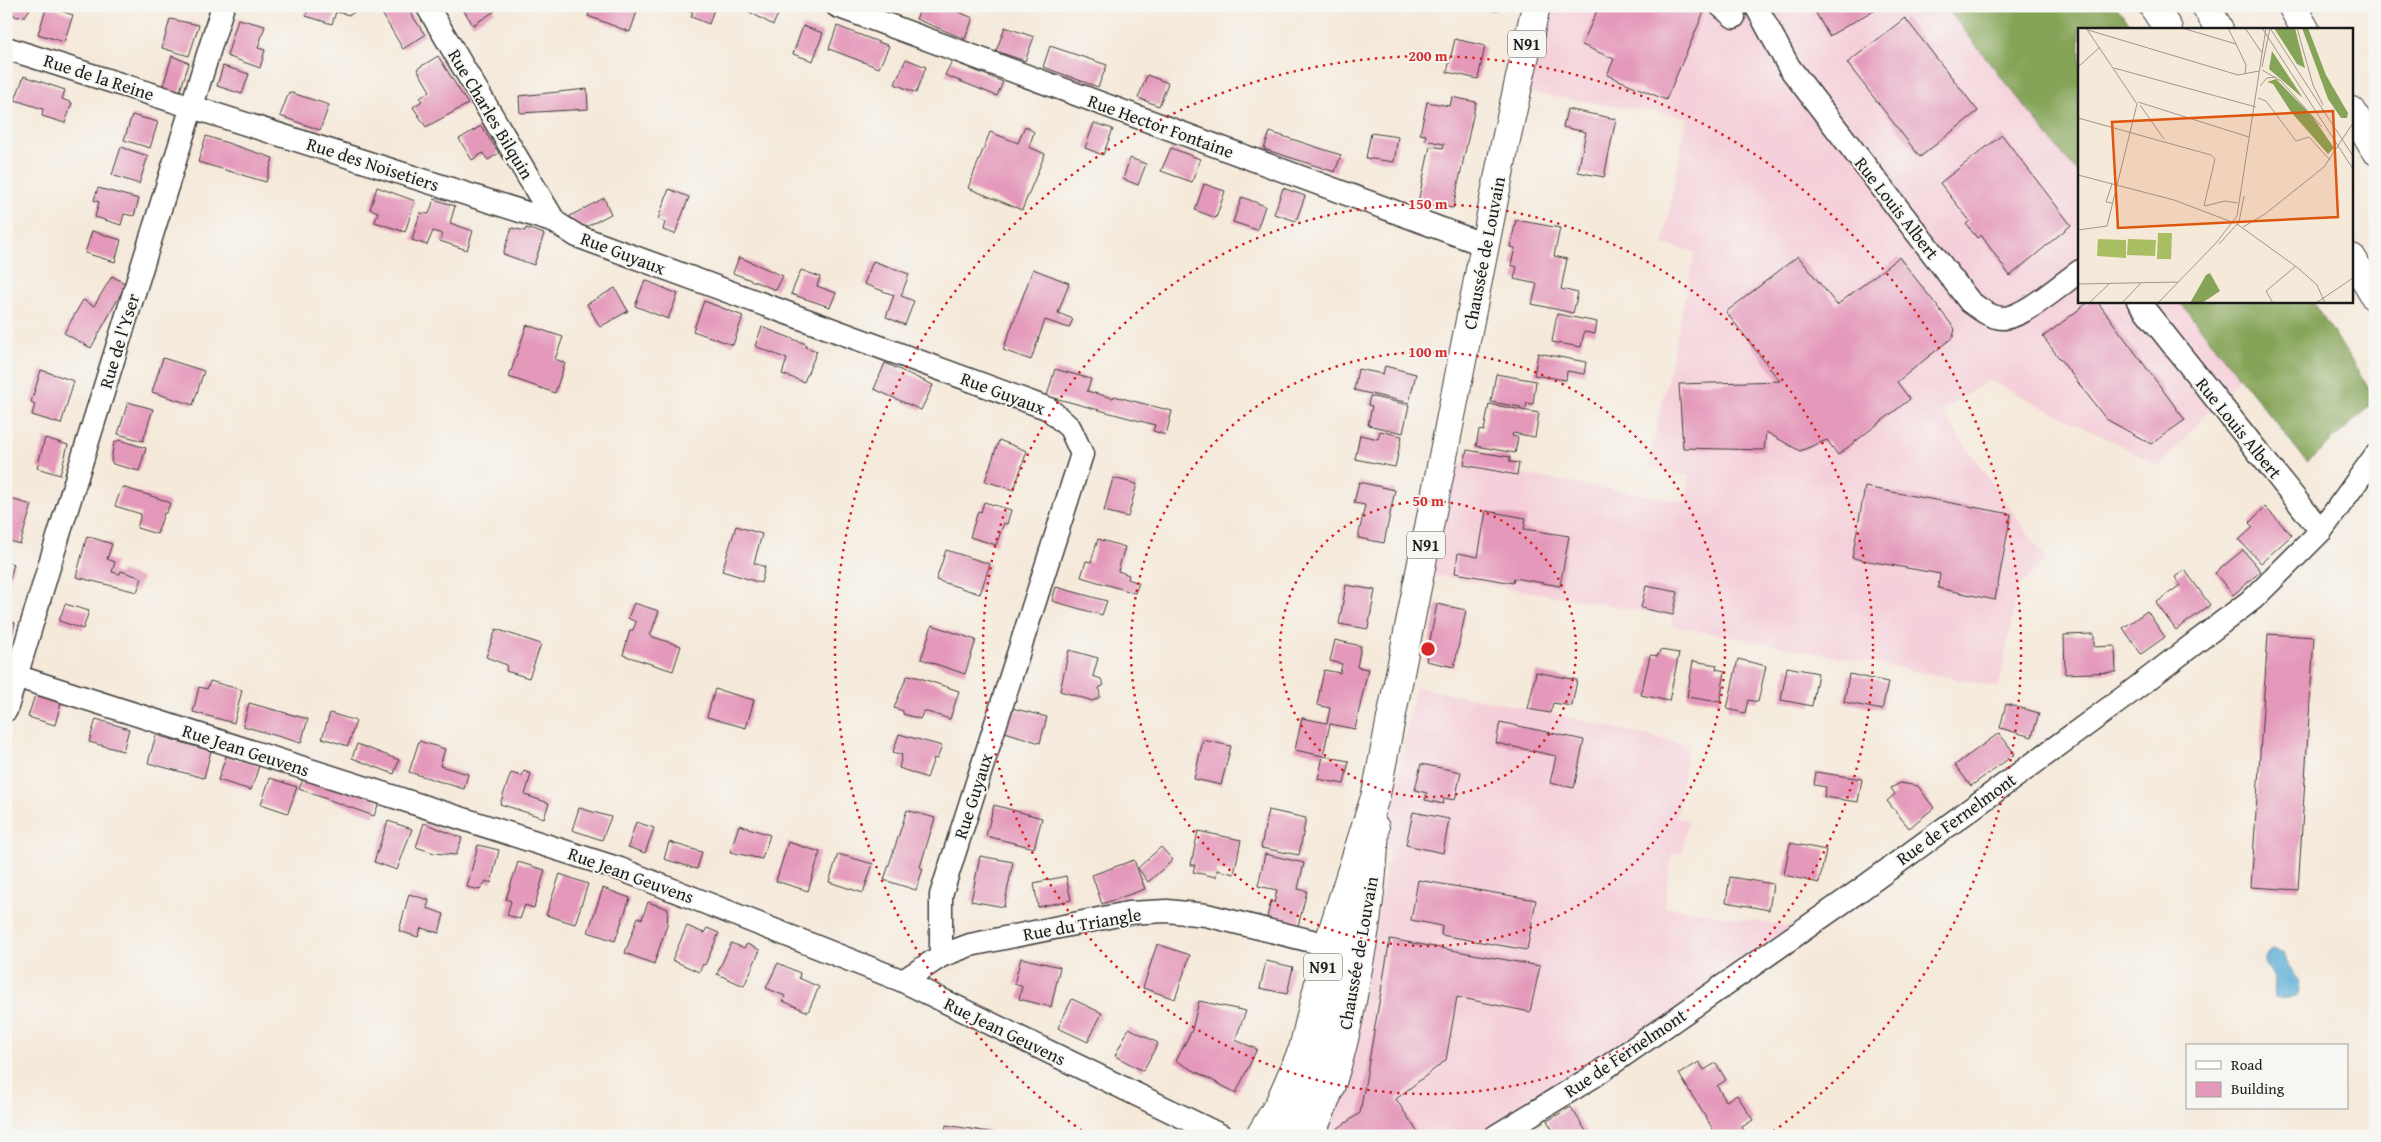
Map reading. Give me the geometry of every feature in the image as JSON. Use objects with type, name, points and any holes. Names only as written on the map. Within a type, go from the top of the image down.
[{"type":"main road","name":"Chaussée de Louvain","points":[[1260,1136],[1280,1104],[1303,1049],[1328,945],[1376,794],[1516,91],[1536,6]]},
{"type":"main road","points":[[2153,6],[2167,28]]},
{"type":"main road","points":[[2206,6],[2218,28]]},
{"type":"main road","points":[[2292,6],[2304,28]]},
{"type":"main road","points":[[2313,6],[2317,28]]},
{"type":"main road","points":[[2354,113],[2375,150]]},
{"type":"main road","points":[[2354,261],[2375,297]]},
{"type":"main road","points":[[2354,288],[2375,312]]},
{"type":"main road","name":"Chaussée de Louvain","points":[[1316,1130],[1346,1032],[1364,939],[1374,863],[1376,794]]},
{"type":"street","name":"Rue de l'Yser","points":[[6,710],[11,674],[223,6]]},
{"type":"street","name":"Rue Charles Bilquin","points":[[427,6],[555,222]]},
{"type":"street","name":"Rue Hector Fontaine","points":[[837,6],[1485,245]]},
{"type":"street","name":"Rue Louis Albert","points":[[1756,6],[1789,67],[1970,302],[1987,314],[2003,318],[2023,312],[2078,272]]},
{"type":"street","name":"Rue de la Reine","points":[[6,48],[192,107]]},
{"type":"street","name":"Rue des Noisetiers","points":[[192,107],[555,222]]},
{"type":"street","name":"Rue Guyaux","points":[[555,222],[577,236],[1049,409],[1070,428],[1082,454],[941,895],[941,956]]},
{"type":"street","name":"Rue Louis Albert","points":[[2139,302],[2321,531]]},
{"type":"street","name":"Rue de Fernelmont","points":[[1496,1136],[1594,1076],[1856,893],[2123,698],[2254,598],[2321,531],[2375,456]]},
{"type":"street","name":"Rue Jean Geuvens","points":[[11,674],[620,868],[903,981],[1222,1136]]},
{"type":"street","points":[[1284,1136],[1320,1056],[1336,998],[1376,794]]},
{"type":"street","name":"Rue du Triangle","points":[[903,981],[941,956],[970,945],[1128,913],[1167,911],[1206,915],[1328,945]]},
{"type":"shaded area","points":[[1536,6],[1945,6],[2078,173],[2078,302],[2180,302],[2240,377],[2159,467],[2122,446],[1989,380],[1941,411],[2046,559],[2018,588],[1999,687],[1673,626],[1671,616],[1421,573],[1443,461],[1685,502],[1689,476],[1648,468],[1695,252],[1663,244],[1687,117],[1516,91]]},
{"type":"shaded area","points":[[1415,687],[1550,713],[1688,745],[1677,818],[1688,820],[1682,854],[1672,853],[1664,906],[1803,929],[1643,1037],[1476,1136],[1328,1136],[1328,1126],[1339,1099],[1347,1086],[1390,850],[1385,840]]},
{"type":"green space","points":[[1945,6],[2116,6],[2133,28],[2078,28],[2078,173]]},
{"type":"green space","points":[[2180,302],[2314,302],[2375,397],[2375,402],[2307,462]]},
{"type":"water","points":[[2272,950],[2284,952],[2289,968],[2300,983],[2298,994],[2290,999],[2275,997],[2273,975],[2264,963],[2264,959]]},
{"type":"building","points":[[6,6],[30,6],[30,9],[25,16],[17,17],[6,10]]},
{"type":"building","points":[[47,6],[73,15],[64,42],[38,34]]},
{"type":"building","points":[[308,6],[359,6],[350,15],[336,12],[332,24],[306,16]]},
{"type":"building","points":[[386,6],[406,6],[425,35],[403,49],[380,10]]},
{"type":"building","points":[[461,6],[493,6],[495,11],[473,25]]},
{"type":"building","points":[[591,6],[639,6],[630,32],[588,16]]},
{"type":"building","points":[[677,6],[715,6],[709,24],[691,17],[693,12]]},
{"type":"building","points":[[739,6],[782,6],[773,25]]},
{"type":"building","points":[[922,6],[945,6],[973,18],[965,39],[916,19]]},
{"type":"building","points":[[1476,6],[1497,6],[1496,11]]},
{"type":"building","points":[[1599,6],[1706,7],[1666,100],[1607,75],[1614,59],[1582,45]]},
{"type":"building","points":[[1812,6],[1881,6],[1829,36]]},
{"type":"building","points":[[1905,18],[1978,111],[1920,157],[1847,63]]},
{"type":"building","points":[[170,19],[199,25],[189,56],[162,48]]},
{"type":"building","points":[[238,19],[265,26],[258,48],[265,50],[260,68],[227,56]]},
{"type":"building","points":[[803,26],[823,33],[813,61],[793,54]]},
{"type":"building","points":[[837,26],[889,46],[879,68],[829,49]]},
{"type":"building","points":[[1005,27],[1034,37],[1025,61],[996,51]]},
{"type":"building","points":[[1455,39],[1485,46],[1478,79],[1447,72]]},
{"type":"building","points":[[1050,46],[1107,65],[1098,87],[1043,67]]},
{"type":"building","points":[[172,56],[189,63],[179,94],[162,89]]},
{"type":"building","points":[[438,56],[468,104],[426,127],[413,107],[422,101],[420,98],[430,91],[417,69]]},
{"type":"building","points":[[906,59],[926,67],[916,93],[895,84]]},
{"type":"building","points":[[952,61],[1003,82],[997,96],[945,75]]},
{"type":"building","points":[[223,66],[249,74],[242,94],[217,86]]},
{"type":"building","points":[[1147,75],[1168,83],[1159,106],[1138,98]]},
{"type":"building","points":[[24,76],[65,90],[62,99],[72,103],[65,123],[42,116],[43,109],[15,100]]},
{"type":"building","points":[[587,89],[588,109],[520,113],[519,96]]},
{"type":"building","points":[[289,92],[329,105],[320,130],[280,116]]},
{"type":"building","points":[[1452,97],[1476,102],[1453,208],[1418,202],[1430,146],[1443,148],[1444,144],[1425,140],[1426,135],[1420,134],[1427,102],[1450,106]]},
{"type":"building","points":[[1567,109],[1616,119],[1604,177],[1578,172],[1586,132],[1563,127]]},
{"type":"building","points":[[132,115],[158,122],[150,148],[124,140]]},
{"type":"building","points":[[1094,123],[1113,129],[1103,155],[1085,148]]},
{"type":"building","points":[[481,126],[499,153],[488,160],[483,153],[472,160],[459,139]]},
{"type":"building","points":[[1025,126],[1034,132],[1029,147],[1045,154],[1022,210],[968,188],[990,132],[1018,143]]},
{"type":"building","points":[[1270,132],[1341,155],[1335,172],[1264,149]]},
{"type":"building","points":[[1371,133],[1398,137],[1394,162],[1366,158]]},
{"type":"building","points":[[2002,135],[2071,225],[2010,276],[1981,235],[1977,238],[1966,224],[1970,221],[1940,183]]},
{"type":"building","points":[[206,136],[273,158],[266,182],[198,162]]},
{"type":"building","points":[[121,147],[148,156],[139,184],[112,175]]},
{"type":"building","points":[[1171,148],[1200,159],[1192,182],[1161,171]]},
{"type":"building","points":[[1130,158],[1146,164],[1138,185],[1123,179]]},
{"type":"building","points":[[1204,184],[1225,191],[1216,218],[1195,210]]},
{"type":"building","points":[[377,187],[415,201],[405,232],[375,222],[378,212],[370,209]]},
{"type":"building","points":[[98,188],[139,199],[134,216],[124,214],[121,225],[95,217],[99,202],[94,200]]},
{"type":"building","points":[[1283,188],[1305,196],[1296,221],[1274,214]]},
{"type":"building","points":[[669,189],[689,197],[675,234],[663,230],[665,222],[658,219]]},
{"type":"building","points":[[1242,197],[1265,206],[1257,230],[1233,222]]},
{"type":"building","points":[[604,198],[611,214],[578,231],[570,216]]},
{"type":"building","points":[[434,199],[455,206],[450,223],[473,231],[467,250],[440,241],[442,234],[433,231],[427,245],[412,240],[420,213],[429,214]]},
{"type":"building","points":[[1516,220],[1560,228],[1554,256],[1567,259],[1561,289],[1578,293],[1573,313],[1532,304],[1537,284],[1514,279],[1517,267],[1511,265],[1515,248],[1510,247]]},
{"type":"building","points":[[512,228],[525,231],[526,228],[544,234],[534,265],[503,254]]},
{"type":"building","points":[[92,231],[121,240],[115,262],[85,253]]},
{"type":"building","points":[[1798,256],[1837,305],[1899,257],[1955,329],[1953,337],[1897,382],[1910,399],[1838,455],[1827,440],[1800,451],[1766,432],[1764,450],[1683,448],[1679,384],[1780,381],[1726,312]]},
{"type":"building","points":[[739,257],[783,276],[776,290],[733,273]]},
{"type":"building","points":[[873,261],[909,274],[901,296],[914,301],[905,325],[886,317],[894,295],[864,284]]},
{"type":"building","points":[[1033,269],[1069,283],[1058,313],[1073,319],[1069,328],[1045,320],[1031,360],[1003,350]]},
{"type":"building","points":[[801,270],[820,277],[817,286],[836,293],[830,307],[791,294]]},
{"type":"building","points":[[112,276],[126,284],[91,348],[64,333],[83,300],[94,306]]},
{"type":"building","points":[[645,280],[678,294],[668,319],[635,306]]},
{"type":"building","points":[[615,288],[628,311],[600,327],[587,304]]},
{"type":"building","points":[[704,301],[743,316],[733,345],[693,331]]},
{"type":"building","points":[[2089,302],[2098,302],[2185,420],[2151,444],[2106,419],[2043,337]]},
{"type":"building","points":[[1557,314],[1597,322],[1595,334],[1584,332],[1581,347],[1552,342]]},
{"type":"building","points":[[527,325],[563,337],[555,359],[565,363],[555,393],[509,377]]},
{"type":"building","points":[[762,327],[806,344],[805,347],[817,351],[804,382],[782,374],[787,359],[755,346]]},
{"type":"building","points":[[1538,353],[1586,362],[1584,374],[1567,371],[1566,380],[1534,375]]},
{"type":"building","points":[[163,358],[204,371],[193,405],[152,392]]},
{"type":"building","points":[[885,363],[933,385],[921,410],[874,389]]},
{"type":"building","points":[[1385,366],[1416,374],[1409,403],[1354,390],[1358,369],[1383,374]]},
{"type":"building","points":[[1055,369],[1091,379],[1087,391],[1172,411],[1166,435],[1153,431],[1155,425],[1047,396]]},
{"type":"building","points":[[41,370],[74,381],[61,424],[32,415],[35,404],[31,402]]},
{"type":"building","points":[[1496,374],[1536,381],[1533,404],[1527,403],[1526,408],[1491,402]]},
{"type":"building","points":[[1370,396],[1409,405],[1403,433],[1368,425],[1372,406],[1368,405]]},
{"type":"building","points":[[128,402],[153,409],[143,441],[118,434]]},
{"type":"building","points":[[1489,404],[1539,413],[1535,437],[1513,433],[1512,436],[1518,437],[1515,453],[1476,446],[1479,430],[1484,431]]},
{"type":"building","points":[[1380,431],[1402,436],[1395,467],[1355,459],[1360,435],[1378,439]]},
{"type":"building","points":[[45,438],[68,445],[60,475],[37,468]]},
{"type":"building","points":[[119,440],[146,448],[139,471],[113,464],[111,460],[114,443]]},
{"type":"building","points":[[999,440],[1027,451],[1014,490],[985,481]]},
{"type":"building","points":[[1467,450],[1510,457],[1510,462],[1519,463],[1517,475],[1464,465]]},
{"type":"building","points":[[1113,478],[1137,484],[1128,517],[1104,511]]},
{"type":"building","points":[[1359,482],[1395,490],[1384,543],[1358,538],[1365,505],[1354,503]]},
{"type":"building","points":[[122,487],[167,501],[170,504],[166,513],[164,513],[157,534],[137,528],[141,514],[115,506]]},
{"type":"building","points":[[1865,487],[2011,514],[1995,600],[1938,588],[1940,574],[1852,558]]},
{"type":"building","points":[[7,498],[32,505],[20,544],[6,540]]},
{"type":"building","points":[[984,502],[1011,510],[1007,524],[1004,523],[996,545],[970,537],[978,511],[981,512]]},
{"type":"building","points":[[2265,507],[2292,535],[2261,563],[2239,540],[2253,527],[2249,523]]},
{"type":"building","points":[[1486,511],[1526,518],[1524,529],[1569,536],[1560,586],[1514,578],[1513,583],[1455,573],[1458,553],[1478,557]]},
{"type":"building","points":[[736,526],[762,534],[754,563],[765,567],[761,583],[722,571]]},
{"type":"building","points":[[87,536],[112,544],[107,559],[115,562],[112,572],[120,574],[121,571],[142,578],[137,592],[76,577]]},
{"type":"building","points":[[1098,539],[1125,547],[1118,571],[1129,575],[1128,579],[1139,583],[1135,593],[1081,577],[1086,561],[1091,562]]},
{"type":"building","points":[[946,550],[990,564],[980,594],[936,580]]},
{"type":"building","points":[[2243,550],[2261,571],[2233,595],[2215,573]]},
{"type":"building","points":[[6,562],[14,564],[7,590],[6,590]]},
{"type":"building","points":[[2185,570],[2210,605],[2176,630],[2156,603],[2180,585],[2175,577]]},
{"type":"building","points":[[1346,585],[1375,590],[1368,629],[1339,624]]},
{"type":"building","points":[[1646,586],[1678,592],[1673,615],[1641,608]]},
{"type":"building","points":[[1056,587],[1107,601],[1102,615],[1052,601]]},
{"type":"building","points":[[634,603],[659,611],[650,636],[681,646],[673,671],[623,655],[630,630],[633,630],[636,622],[628,618]]},
{"type":"building","points":[[65,604],[89,611],[83,629],[59,621]]},
{"type":"building","points":[[1437,604],[1466,610],[1454,667],[1426,661]]},
{"type":"building","points":[[2147,611],[2165,637],[2141,654],[2123,628]]},
{"type":"building","points":[[6,619],[15,623],[7,654],[6,654]]},
{"type":"building","points":[[932,625],[976,640],[965,674],[921,659]]},
{"type":"building","points":[[496,629],[541,644],[529,678],[506,671],[507,665],[486,657]]},
{"type":"building","points":[[2094,634],[2094,647],[2115,646],[2116,672],[2065,674],[2064,635]]},
{"type":"building","points":[[2268,634],[2314,637],[2298,890],[2251,887]]},
{"type":"building","points":[[1335,640],[1361,646],[1357,667],[1368,669],[1355,729],[1330,724],[1323,756],[1295,750],[1302,718],[1327,723],[1330,708],[1317,705],[1324,670],[1340,673],[1342,664],[1330,661]]},
{"type":"building","points":[[1069,650],[1098,658],[1093,676],[1101,679],[1104,685],[1099,688],[1100,697],[1093,701],[1060,691]]},
{"type":"building","points":[[1660,650],[1679,653],[1669,701],[1641,695],[1650,655],[1658,656]]},
{"type":"building","points":[[1738,659],[1766,666],[1758,702],[1748,700],[1745,713],[1727,709]]},
{"type":"building","points":[[1693,661],[1717,665],[1716,669],[1725,671],[1720,702],[1687,697]]},
{"type":"building","points":[[1787,667],[1818,673],[1812,706],[1781,700]]},
{"type":"building","points":[[1536,672],[1577,680],[1572,706],[1553,703],[1550,713],[1528,709]]},
{"type":"building","points":[[1849,674],[1888,682],[1882,710],[1844,702]]},
{"type":"building","points":[[907,676],[917,677],[959,691],[950,719],[924,711],[920,719],[903,714],[903,711],[894,708]]},
{"type":"building","points":[[210,681],[242,690],[234,723],[193,712],[199,687],[207,689]]},
{"type":"building","points":[[715,689],[754,700],[746,728],[707,717]]},
{"type":"building","points":[[35,695],[61,703],[55,725],[28,717]]},
{"type":"building","points":[[249,703],[308,719],[301,743],[243,726]]},
{"type":"building","points":[[2006,704],[2039,713],[2032,737],[2000,728]]},
{"type":"building","points":[[1012,708],[1047,717],[1040,743],[1005,732]]},
{"type":"building","points":[[330,713],[356,721],[348,746],[322,738]]},
{"type":"building","points":[[96,719],[129,729],[123,751],[89,742]]},
{"type":"building","points":[[1500,722],[1584,740],[1574,788],[1550,783],[1556,756],[1496,743]]},
{"type":"building","points":[[1999,733],[2015,754],[1971,786],[1955,765]]},
{"type":"building","points":[[899,734],[942,746],[937,759],[934,758],[927,778],[899,768],[902,755],[893,752]]},
{"type":"building","points":[[156,735],[211,751],[204,778],[148,763]]},
{"type":"building","points":[[1203,740],[1231,746],[1221,785],[1194,779]]},
{"type":"building","points":[[419,741],[445,749],[440,766],[468,774],[464,789],[409,772]]},
{"type":"building","points":[[357,744],[399,760],[394,774],[352,758]]},
{"type":"building","points":[[226,756],[259,766],[251,790],[218,780]]},
{"type":"building","points":[[1323,756],[1349,761],[1344,784],[1318,779]]},
{"type":"building","points":[[1421,764],[1461,772],[1455,800],[1444,798],[1443,804],[1425,800],[1427,793],[1415,790]]},
{"type":"building","points":[[524,771],[531,774],[525,795],[549,803],[544,818],[500,804],[511,773],[522,776]]},
{"type":"building","points":[[1816,772],[1862,779],[1858,802],[1824,797],[1826,787],[1814,785]]},
{"type":"building","points":[[305,774],[380,800],[374,816],[299,789]]},
{"type":"building","points":[[270,778],[297,787],[288,813],[261,804]]},
{"type":"building","points":[[1900,783],[1918,786],[1934,808],[1909,828],[1887,801],[1895,794],[1891,788]]},
{"type":"building","points":[[994,805],[1042,818],[1034,848],[986,836]]},
{"type":"building","points":[[579,808],[611,817],[602,840],[572,830]]},
{"type":"building","points":[[907,810],[935,818],[920,867],[923,869],[916,890],[884,880]]},
{"type":"building","points":[[1268,810],[1306,818],[1299,855],[1261,848]]},
{"type":"building","points":[[1413,812],[1449,819],[1443,853],[1406,845]]},
{"type":"building","points":[[388,821],[412,829],[397,870],[374,862]]},
{"type":"building","points":[[636,822],[654,828],[645,853],[628,847]]},
{"type":"building","points":[[424,823],[462,838],[456,855],[434,853],[416,847]]},
{"type":"building","points":[[739,825],[770,835],[762,859],[730,852]]},
{"type":"building","points":[[1198,831],[1241,840],[1234,874],[1217,870],[1216,877],[1193,872],[1195,865],[1191,865]]},
{"type":"building","points":[[669,842],[702,852],[697,869],[664,859]]},
{"type":"building","points":[[788,842],[820,852],[808,891],[776,881]]},
{"type":"building","points":[[1790,843],[1826,850],[1819,883],[1784,875]]},
{"type":"building","points":[[478,845],[499,850],[491,883],[486,881],[480,890],[467,887]]},
{"type":"building","points":[[1161,847],[1173,860],[1148,882],[1138,868]]},
{"type":"building","points":[[838,854],[873,864],[863,893],[829,882]]},
{"type":"building","points":[[1265,854],[1304,863],[1298,889],[1307,891],[1296,934],[1265,927],[1271,900],[1274,903],[1277,890],[1258,886]]},
{"type":"building","points":[[980,856],[1013,862],[1004,907],[971,901]]},
{"type":"building","points":[[1134,860],[1145,889],[1102,904],[1092,875]]},
{"type":"building","points":[[518,862],[545,870],[534,908],[525,905],[520,919],[507,915],[511,901],[506,899]]},
{"type":"building","points":[[560,874],[588,884],[575,924],[546,915]]},
{"type":"building","points":[[1066,876],[1071,900],[1038,907],[1034,883]]},
{"type":"building","points":[[1730,877],[1773,884],[1769,910],[1726,902]]},
{"type":"building","points":[[1418,880],[1536,900],[1527,950],[1441,935],[1442,926],[1411,920]]},
{"type":"building","points":[[603,888],[630,898],[615,941],[588,932]]},
{"type":"building","points":[[409,894],[429,900],[427,908],[444,914],[439,933],[421,928],[418,937],[399,931]]},
{"type":"building","points":[[648,902],[668,909],[667,925],[654,964],[625,953],[638,917],[642,919]]},
{"type":"building","points":[[687,926],[704,933],[707,928],[719,933],[705,965],[703,964],[699,972],[672,960]]},
{"type":"building","points":[[1390,939],[1540,966],[1530,1012],[1457,997],[1446,1060],[1396,1099],[1420,1136],[1338,1136],[1334,1131],[1360,1113]]},
{"type":"building","points":[[731,943],[744,948],[747,944],[760,950],[744,986],[717,974]]},
{"type":"building","points":[[1157,944],[1190,955],[1175,999],[1143,988]]},
{"type":"building","points":[[1021,958],[1060,967],[1051,1007],[1019,999],[1022,986],[1014,984]]},
{"type":"building","points":[[1266,961],[1293,967],[1287,994],[1260,988]]},
{"type":"building","points":[[778,963],[800,973],[799,978],[819,987],[808,1012],[783,1001],[785,996],[766,988]]},
{"type":"building","points":[[1072,999],[1102,1013],[1088,1042],[1058,1028]]},
{"type":"building","points":[[1199,1001],[1246,1011],[1235,1040],[1257,1049],[1236,1093],[1176,1061],[1192,1030]]},
{"type":"building","points":[[1129,1028],[1158,1043],[1143,1071],[1115,1056]]},
{"type":"building","points":[[1699,1062],[1704,1070],[1716,1063],[1726,1080],[1717,1086],[1726,1101],[1737,1095],[1753,1120],[1742,1127],[1747,1136],[1717,1136],[1679,1074]]},
{"type":"building","points":[[1571,1107],[1589,1136],[1557,1136],[1547,1121]]},
{"type":"building","points":[[946,1125],[1008,1135],[1008,1136],[945,1136]]}]
